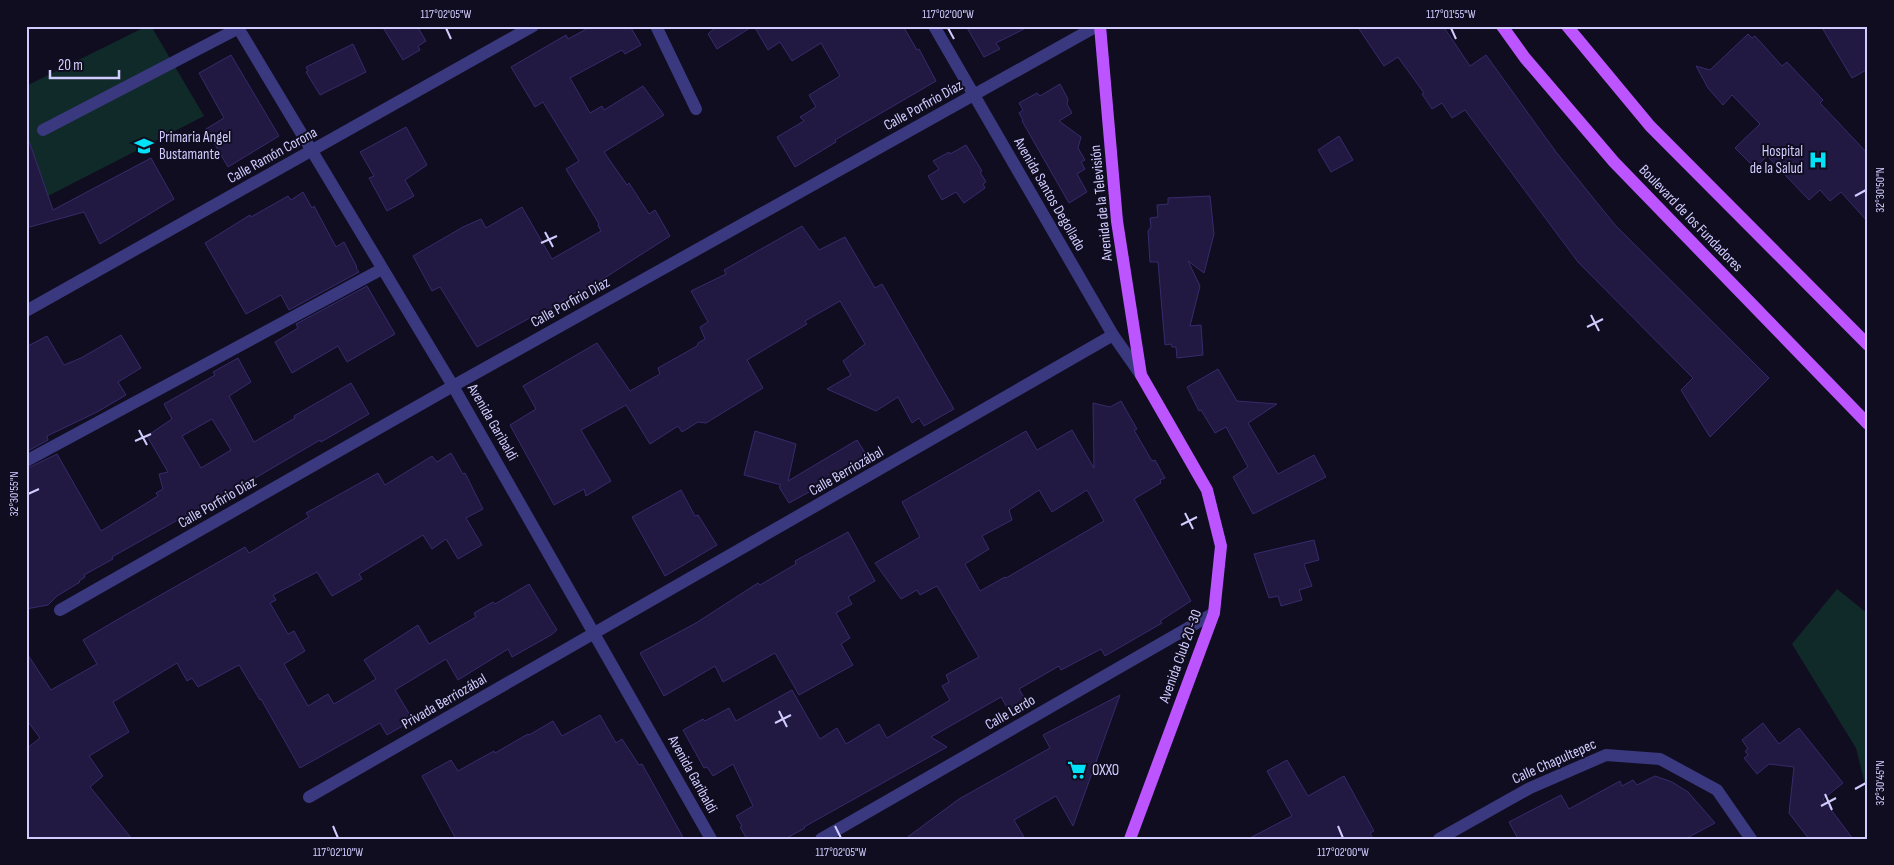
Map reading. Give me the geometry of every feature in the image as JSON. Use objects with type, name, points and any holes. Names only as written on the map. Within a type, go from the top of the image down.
[{"type":"main road","name":"Avenida de la Televisión","points":[[1099,26],[1117,222],[1141,375]]},
{"type":"main road","name":"Boulevard de los Fundadores","points":[[1502,26],[1525,58],[1614,162],[1868,424]]},
{"type":"main road","points":[[1567,26],[1650,126],[1868,345]]},
{"type":"main road","name":"Avenida Club 20-30","points":[[1130,839],[1214,613],[1221,546],[1207,490],[1141,375]]},
{"type":"street","name":"Calle Ramón Corona","points":[[26,311],[312,152],[533,26]]},
{"type":"street","points":[[656,26],[696,109]]},
{"type":"street","name":"Avenida Santos Degollado","points":[[934,26],[1114,335],[1141,375]]},
{"type":"street","name":"Calle Porfirio Díaz","points":[[60,610],[453,386],[1099,26]]},
{"type":"street","name":"Avenida Garibaldi","points":[[238,27],[453,386],[711,839]]},
{"type":"street","points":[[44,130],[238,27]]},
{"type":"street","points":[[26,461],[382,269]]},
{"type":"street","name":"Calle Berriozábal","points":[[595,634],[1114,335]]},
{"type":"street","name":"Calle Lerdo","points":[[821,839],[1214,613]]},
{"type":"street","name":"Privada Berriozábal","points":[[309,797],[595,634]]},
{"type":"street","name":"Calle Chapultepec","points":[[1439,839],[1530,788],[1606,755],[1660,760],[1717,790],[1751,839]]},
{"type":"green space","points":[[147,26],[151,26],[204,116],[48,196],[26,132],[26,86]]},
{"type":"green space","points":[[1837,589],[1868,614],[1868,796],[1856,748],[1792,644]]},
{"type":"building","points":[[382,26],[417,26],[426,41],[418,46],[420,50],[403,60]]},
{"type":"building","points":[[592,26],[630,26],[641,45],[625,54],[622,50],[570,78],[590,113],[602,106],[604,110],[643,86],[664,115],[604,152],[627,185],[629,183],[649,214],[655,210],[670,236],[579,293],[578,291],[539,316],[537,314],[477,347],[440,287],[432,291],[413,256],[463,227],[481,219],[486,228],[522,207],[552,259],[601,231],[599,224],[566,169],[579,161],[543,102],[535,107],[511,67],[566,35],[568,39]]},
{"type":"building","points":[[717,26],[753,26],[717,49],[708,34]]},
{"type":"building","points":[[754,26],[903,26],[917,50],[919,49],[936,81],[835,140],[836,142],[795,167],[777,137],[804,121],[800,117],[816,107],[809,95],[840,76],[821,43],[792,61],[780,42],[768,50]]},
{"type":"building","points":[[966,26],[1030,26],[996,43],[1000,49],[984,57]]},
{"type":"building","points":[[1357,26],[1443,26],[1470,66],[1486,55],[1556,152],[1615,225],[1769,378],[1710,437],[1681,390],[1693,378],[1578,262],[1465,110],[1452,118],[1442,103],[1432,109],[1422,94],[1424,93],[1398,57],[1384,66]]},
{"type":"building","points":[[1821,26],[1868,26],[1868,69],[1852,78]]},
{"type":"building","points":[[1748,34],[1752,38],[1755,36],[1782,66],[1787,62],[1823,100],[1820,103],[1868,154],[1868,222],[1841,192],[1830,201],[1820,190],[1809,200],[1767,156],[1755,168],[1735,148],[1760,124],[1732,95],[1723,105],[1708,88],[1696,66],[1710,70]]},
{"type":"building","points":[[353,44],[366,72],[320,95],[306,72],[308,71],[306,67]]},
{"type":"building","points":[[231,55],[279,136],[228,167],[206,129],[224,118],[199,73]]},
{"type":"building","points":[[1060,84],[1068,99],[1067,104],[1072,113],[1059,121],[1081,137],[1078,148],[1085,160],[1081,162],[1085,169],[1077,174],[1087,192],[1069,203],[1019,113],[1023,110],[1019,103],[1037,93],[1040,96]]},
{"type":"building","points":[[406,127],[427,165],[405,180],[414,196],[387,211],[369,178],[374,176],[360,152]]},
{"type":"building","points":[[1339,136],[1353,160],[1331,172],[1318,150]]},
{"type":"building","points":[[26,141],[29,141],[53,210],[151,158],[174,199],[100,244],[84,212],[26,228]]},
{"type":"building","points":[[966,145],[982,171],[980,172],[986,182],[983,184],[985,188],[964,203],[956,192],[942,200],[928,176],[939,169],[933,161]]},
{"type":"building","points":[[303,192],[312,208],[314,206],[336,247],[344,242],[359,272],[289,310],[281,295],[246,314],[205,243],[250,215],[251,217],[288,196],[291,200]]},
{"type":"building","points":[[1210,196],[1214,234],[1204,273],[1188,261],[1200,286],[1190,326],[1201,325],[1203,355],[1177,358],[1176,347],[1172,347],[1171,344],[1165,345],[1158,262],[1150,262],[1148,231],[1151,227],[1150,218],[1158,217],[1157,205],[1168,204],[1168,198]]},
{"type":"building","points":[[802,226],[819,250],[845,237],[875,288],[882,284],[954,409],[924,426],[919,418],[912,423],[898,397],[876,411],[827,389],[851,375],[843,361],[865,344],[840,301],[805,321],[807,324],[747,360],[763,388],[706,423],[698,422],[682,432],[678,426],[650,444],[626,405],[581,430],[611,481],[586,496],[584,489],[554,505],[510,425],[536,409],[523,386],[597,343],[630,391],[660,374],[658,368],[697,346],[698,343],[705,339],[700,327],[708,322],[691,291],[726,274],[724,270]]},
{"type":"building","points":[[367,286],[395,334],[347,362],[338,346],[292,373],[275,342],[298,328],[296,324]]},
{"type":"building","points":[[121,335],[141,368],[118,382],[126,395],[97,412],[47,436],[48,440],[26,452],[26,347],[47,336],[64,365],[81,358]]},
{"type":"building","points":[[238,358],[251,382],[229,396],[254,442],[351,383],[369,414],[321,442],[320,440],[223,497],[222,495],[112,557],[113,559],[84,575],[85,577],[80,582],[57,596],[48,605],[26,609],[26,469],[57,454],[101,531],[158,496],[156,493],[163,489],[159,474],[168,472],[147,436],[172,419],[164,404],[215,375],[213,372]],"holes":[[[212,419],[231,450],[201,468],[182,436]]]},
{"type":"building","points":[[1218,369],[1237,401],[1277,404],[1248,423],[1278,474],[1314,455],[1326,477],[1253,514],[1233,477],[1248,467],[1226,427],[1215,433],[1201,410],[1199,411],[1187,387]]},
{"type":"building","points":[[1121,401],[1137,429],[1134,430],[1152,461],[1155,460],[1165,478],[1160,480],[1161,483],[1134,499],[1191,601],[1160,621],[1162,623],[1105,656],[1101,649],[1061,670],[1059,666],[1019,689],[1026,701],[1009,711],[1001,697],[931,737],[947,747],[785,839],[747,839],[736,816],[753,806],[733,764],[713,776],[707,767],[704,768],[683,730],[729,708],[736,721],[792,690],[820,739],[837,728],[846,744],[879,724],[887,738],[950,700],[942,686],[949,682],[946,675],[979,657],[937,586],[920,595],[917,590],[901,599],[875,563],[920,537],[902,502],[1026,431],[1037,450],[1072,430],[1094,468],[1093,403],[1110,407]],"holes":[[[1039,490],[1052,512],[1087,490],[1104,521],[980,591],[965,564],[989,549],[982,536],[1012,520],[1009,510]]]},
{"type":"building","points":[[755,431],[796,444],[788,481],[857,440],[869,459],[789,503],[779,487],[781,485],[744,475]]},
{"type":"building","points":[[451,453],[463,474],[465,473],[483,509],[466,518],[482,545],[458,559],[446,539],[432,549],[423,535],[359,574],[362,579],[332,596],[317,572],[273,595],[276,600],[270,603],[288,634],[294,631],[305,651],[284,664],[308,706],[328,694],[334,704],[376,679],[364,660],[418,625],[429,644],[476,617],[474,613],[493,602],[495,604],[529,584],[557,630],[512,657],[508,649],[458,680],[446,659],[395,690],[413,720],[387,735],[380,723],[300,768],[261,699],[239,665],[198,687],[192,678],[187,681],[177,663],[113,702],[129,732],[89,756],[103,776],[90,787],[132,839],[26,839],[26,749],[40,738],[26,719],[26,652],[51,690],[97,664],[83,640],[115,621],[245,547],[249,553],[309,517],[306,513],[378,473],[385,485],[432,456],[437,462]]},
{"type":"building","points":[[681,490],[695,516],[698,515],[717,545],[665,576],[632,517]]},
{"type":"building","points":[[848,532],[875,581],[848,597],[852,604],[836,613],[850,638],[841,644],[853,665],[799,695],[775,653],[723,682],[715,666],[664,696],[640,653],[696,623],[758,583],[760,585],[796,564],[795,561]]},
{"type":"building","points":[[1314,540],[1319,560],[1304,564],[1312,586],[1299,590],[1302,600],[1281,606],[1278,596],[1269,598],[1254,554]]},
{"type":"building","points":[[1120,695],[1073,826],[1056,796],[1014,820],[1025,839],[905,839],[959,799],[1050,748],[1043,735]]},
{"type":"building","points":[[600,715],[616,743],[622,739],[639,765],[642,764],[684,839],[456,839],[422,776],[451,760],[458,771],[553,721],[562,736]]},
{"type":"building","points":[[1763,723],[1779,744],[1799,728],[1843,783],[1823,799],[1853,839],[1809,839],[1789,813],[1794,767],[1769,764],[1757,774],[1744,758],[1748,755],[1745,751],[1748,749],[1742,740]]},
{"type":"building","points":[[1287,760],[1308,796],[1344,776],[1374,831],[1370,833],[1373,839],[1248,839],[1292,816],[1267,771]]},
{"type":"building","points":[[1655,776],[1672,782],[1688,792],[1715,823],[1685,839],[1518,839],[1509,822],[1561,795],[1569,809],[1620,781],[1622,786],[1633,780],[1637,785]]},
{"type":"place","name":"Primaria Angel Bustamante","points":[[144,146]]},
{"type":"place","name":"Hospital de la Salud","points":[[1818,160]]},
{"type":"place","name":"OXXO","points":[[1077,770]]}]
